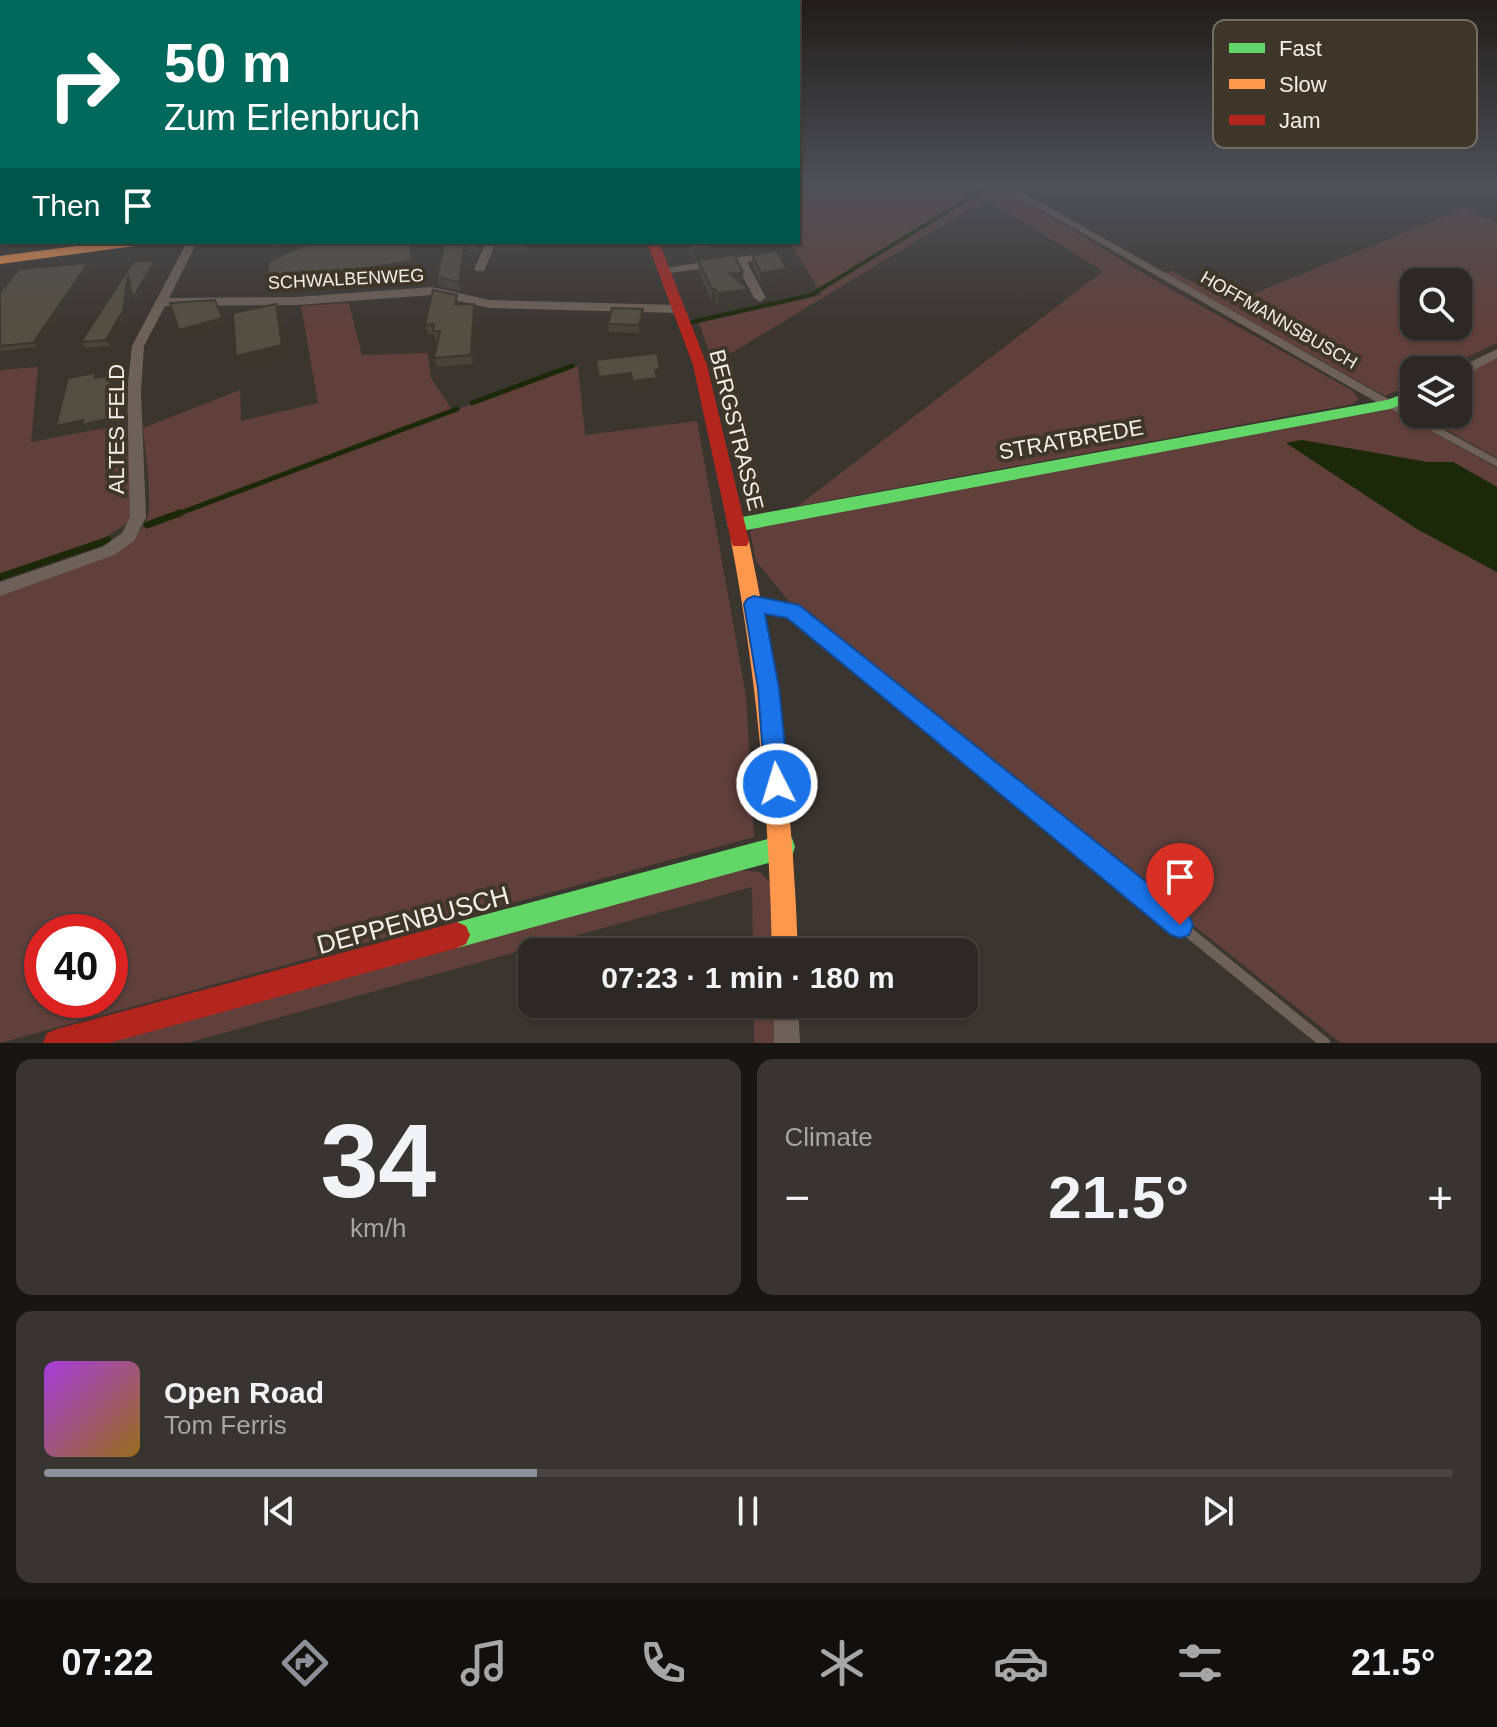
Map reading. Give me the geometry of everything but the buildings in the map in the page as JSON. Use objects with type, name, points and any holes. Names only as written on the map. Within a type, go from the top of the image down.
[{"type":"street","name":"HOFFMANNSBUSCH","points":[[1088,233],[1390,404]]},
{"type":"street","points":[[0,262],[120,244]]},
{"type":"street","name":"ALTES FELD","points":[[0,589],[108,551],[128,537],[138,517],[134,392],[138,346],[191,244]]},
{"type":"street","points":[[480,269],[490,244]]},
{"type":"street","name":"BERGSTRASSE","points":[[654,244],[700,365],[754,604],[768,688],[783,847],[785,938]]},
{"type":"street","points":[[664,271],[774,255]]},
{"type":"street","points":[[740,260],[760,298]]},
{"type":"street","name":"SCHWALBENWEG","points":[[159,302],[297,301],[432,291],[489,304],[677,309]]},
{"type":"street","points":[[1472,366],[1497,353]]},
{"type":"street","name":"STRATBREDE","points":[[736,525],[1400,400]]},
{"type":"street","name":"DEPPENBUSCH","points":[[57,1043],[783,847]]},
{"type":"street","points":[[786,1018],[787,1043]]},
{"type":"lane","name":"HOFFMANNSBUSCH","points":[[1390,404],[1497,463]]},
{"type":"lane","points":[[754,604],[792,611],[1325,1043]]},
{"type":"shaded area","points":[[800,233],[930,233],[713,364],[699,323],[822,295],[791,244],[800,244]]},
{"type":"shaded area","points":[[1041,233],[1077,233],[1151,278],[1353,391],[1359,399],[1353,404],[798,506],[1103,271]]},
{"type":"shaded area","points":[[1404,233],[1497,233],[1497,343],[1470,356],[1400,356],[1400,389],[1385,396],[1164,273],[1172,271],[1233,302]]},
{"type":"shaded area","points":[[349,303],[362,355],[428,353],[431,378],[453,411],[578,366],[585,435],[697,421],[746,696],[754,837],[128,1008],[128,914],[24,914],[24,1018],[92,1018],[0,1043],[0,593],[61,574],[107,555],[126,544],[140,530],[149,507],[143,428],[240,390],[241,421],[318,403],[301,306]]},
{"type":"shaded area","points":[[1497,358],[1497,458],[1443,428],[1472,428],[1472,371]]},
{"type":"shaded area","points":[[38,367],[31,442],[110,427],[111,456],[131,451],[132,517],[123,526],[91,544],[0,575],[0,370]]},
{"type":"shaded area","points":[[1391,409],[1400,414],[1400,428],[1425,428],[1497,468],[1497,487],[1453,462],[1427,462],[1302,440],[1287,443],[1417,529],[1497,572],[1497,1043],[1341,1043],[792,605],[756,561],[750,532],[756,526]]},
{"type":"shaded area","points":[[1302,440],[1427,462],[1453,462],[1497,487],[1497,572],[1417,529],[1286,443]]},
{"type":"shaded area","points":[[740,870],[760,872],[774,887],[775,938],[753,938],[752,887],[567,938],[518,938],[518,952],[187,1043],[100,1043]]},
{"type":"shaded area","points":[[754,1018],[776,1018],[776,1043],[754,1043]]},
{"type":"waterway","points":[[692,322],[811,295],[913,233]]},
{"type":"waterway","points":[[472,403],[572,366]]},
{"type":"waterway","points":[[175,515],[457,409]]},
{"type":"waterway","points":[[147,525],[180,513]]},
{"type":"waterway","points":[[0,577],[108,540]]},
{"type":"traffic: fast","points":[[736,525],[1400,400]]},
{"type":"traffic: fast","points":[[457,935],[783,847]]},
{"type":"traffic: slow","points":[[0,260],[120,244]]},
{"type":"traffic: slow","points":[[740,541],[759,643],[773,745],[784,938]]},
{"type":"traffic: jam","points":[[654,244],[700,365],[740,541]]},
{"type":"traffic: jam","points":[[57,1043],[457,935]]},
{"type":"route","points":[[777,784],[768,688],[754,604],[792,611],[1180,925]]}]
